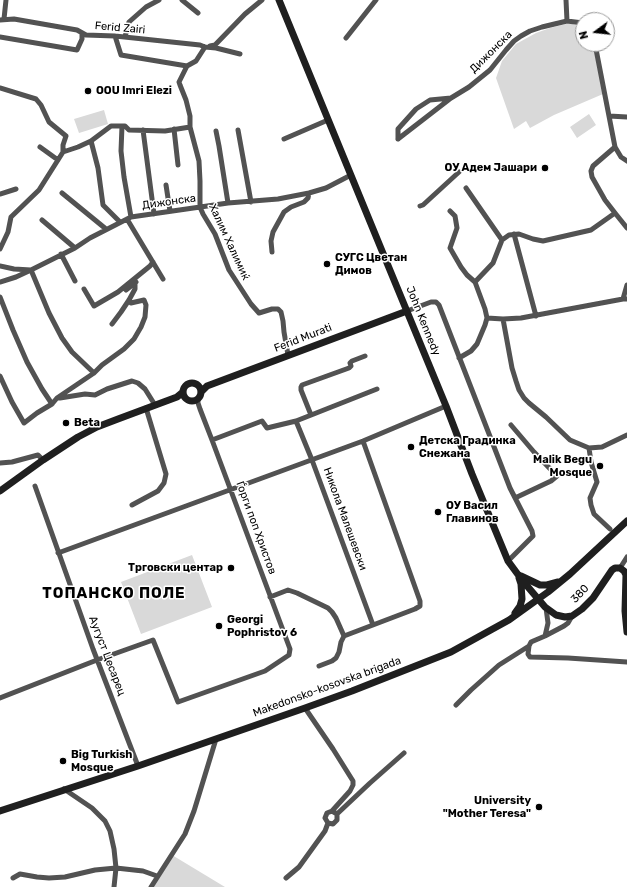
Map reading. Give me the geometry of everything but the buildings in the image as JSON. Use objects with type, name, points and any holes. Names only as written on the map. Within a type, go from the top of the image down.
[{"type":"street","points":[[2,20],[6,0]]},
{"type":"street","points":[[125,37],[129,22],[146,7],[159,0]]},
{"type":"street","points":[[182,0],[198,13]]},
{"type":"street","points":[[205,47],[215,45],[245,14],[262,0]]},
{"type":"street","name":"John Kennedy","points":[[279,0],[508,561],[538,599]]},
{"type":"street","points":[[346,38],[376,0]]},
{"type":"street","points":[[566,0],[567,21],[575,22]]},
{"type":"street","name":"Ferid Zairi","points":[[2,20],[14,19],[56,26],[77,30],[86,35],[115,36],[200,45],[240,54]]},
{"type":"street","name":"Дижонска","points":[[451,98],[430,100],[416,109],[398,129],[398,139],[490,70],[506,50],[520,36],[542,27],[567,21]]},
{"type":"street","points":[[0,37],[77,50],[82,39],[82,33]]},
{"type":"street","points":[[115,36],[121,55],[187,66]]},
{"type":"street","name":"Халим Халимиќ","points":[[205,47],[196,60],[187,66],[179,82],[186,100],[190,116],[190,127],[199,161],[200,207],[202,214],[215,234],[229,270],[251,304],[259,312],[272,309],[278,309],[281,312],[288,355]]},
{"type":"street","points":[[596,52],[615,147],[621,157],[627,161]]},
{"type":"street","points":[[0,88],[36,99],[41,104],[49,122],[66,136],[63,145],[63,152],[39,190],[12,217],[8,232],[0,249]]},
{"type":"street","points":[[609,116],[627,117]]},
{"type":"street","points":[[284,139],[328,120]]},
{"type":"street","points":[[63,152],[91,141],[111,126],[125,126],[129,130],[165,131],[190,127]]},
{"type":"street","points":[[122,126],[121,151],[129,218],[163,279]]},
{"type":"street","points":[[143,130],[154,214]]},
{"type":"street","points":[[174,130],[178,165]]},
{"type":"street","points":[[238,130],[251,202]]},
{"type":"street","points":[[216,132],[228,203]]},
{"type":"street","points":[[91,141],[98,168],[103,206],[120,222]]},
{"type":"street","points":[[40,147],[58,160]]},
{"type":"street","points":[[615,147],[593,166],[590,171],[605,200],[627,228]]},
{"type":"street","points":[[420,206],[423,205],[459,172]]},
{"type":"street","name":"Дижонска","points":[[0,282],[16,277],[75,248],[106,229],[129,218],[228,203],[278,199],[309,193],[326,188],[351,175]]},
{"type":"street","points":[[166,185],[170,212]]},
{"type":"street","points":[[466,188],[502,240]]},
{"type":"street","points":[[0,194],[16,189]]},
{"type":"street","points":[[62,193],[106,229]]},
{"type":"street","points":[[272,252],[271,242],[273,232],[284,212],[291,207],[304,202],[308,198],[309,193]]},
{"type":"street","points":[[450,211],[455,216],[457,228],[450,248],[461,267],[475,282],[487,318],[477,344],[459,358]]},
{"type":"street","points":[[475,282],[493,264],[502,240],[509,235],[519,234],[538,241],[548,240],[591,230],[615,213]]},
{"type":"street","points":[[42,220],[75,248]]},
{"type":"street","points":[[514,234],[536,316]]},
{"type":"street","points":[[61,254],[75,281]]},
{"type":"street","points":[[84,289],[94,306],[118,292],[140,275],[153,262]]},
{"type":"street","points":[[0,266],[30,270],[62,338],[72,352],[94,373]]},
{"type":"street","points":[[112,324],[129,300],[140,275]]},
{"type":"street","points":[[126,290],[135,284]]},
{"type":"street","points":[[487,318],[502,319],[536,316],[625,299],[627,286]]},
{"type":"street","points":[[0,297],[28,362],[42,389],[52,404]]},
{"type":"street","points":[[0,376],[24,423],[94,373],[134,339],[145,316],[146,305],[144,300],[131,303],[129,300]]},
{"type":"street","points":[[407,311],[434,301],[438,303],[515,498],[529,524],[533,536],[508,561]]},
{"type":"street","name":"Ferid Murati","points":[[200,389],[407,311]]},
{"type":"street","points":[[502,319],[512,368],[519,390],[529,403],[570,440],[578,445],[589,448],[602,448],[627,435]]},
{"type":"street","points":[[311,415],[301,390],[302,385],[349,368],[352,361],[365,356]]},
{"type":"street","points":[[57,398],[85,394],[95,395],[107,389],[132,382],[138,383],[145,389],[155,405]]},
{"type":"street","points":[[192,383],[200,389],[200,397],[195,400],[188,400],[184,395],[184,388],[189,384],[192,383]]},
{"type":"street","points":[[212,440],[262,421],[267,428],[296,421],[377,389]]},
{"type":"street","points":[[0,491],[43,460],[78,437],[97,427],[184,395]]},
{"type":"street","name":"Ѓорги поп Христов","points":[[97,660],[153,640],[178,702],[265,671],[289,655],[290,649],[212,440],[195,400]]},
{"type":"street","points":[[58,553],[363,441],[446,406]]},
{"type":"street","points":[[132,505],[158,491],[164,483],[166,474],[146,408]]},
{"type":"street","name":"Никола Малешевски","points":[[296,421],[373,625]]},
{"type":"street","points":[[511,425],[557,476],[551,481],[515,498]]},
{"type":"street","points":[[319,666],[336,658],[344,636],[420,606],[420,601],[363,441]]},
{"type":"street","points":[[589,448],[591,462],[597,482],[590,498],[591,505],[594,514],[610,528]]},
{"type":"street","points":[[0,463],[12,462],[38,455],[43,460]]},
{"type":"street","name":"Аугуст Цесарец","points":[[35,486],[97,660],[138,766]]},
{"type":"street","name":"Makedonsko-kosovska brigada","points":[[0,811],[138,766],[352,692],[451,652],[489,632],[565,579],[627,521]]},
{"type":"street","name":"380","points":[[538,599],[553,613],[567,617],[572,616],[588,604],[612,570],[615,568],[620,568],[627,557]]},
{"type":"street","points":[[620,568],[626,575],[625,611],[627,632]]},
{"type":"street","points":[[519,575],[535,584],[542,586],[553,584],[565,579]]},
{"type":"street","points":[[512,617],[520,606],[522,600],[519,575]]},
{"type":"street","points":[[270,596],[288,590],[328,608],[336,618],[344,636]]},
{"type":"street","points":[[545,606],[548,623],[545,636]]},
{"type":"street","points":[[456,705],[499,665],[528,646],[531,642],[564,626],[568,623],[572,616]]},
{"type":"street","points":[[528,646],[528,654],[530,657],[627,662]]},
{"type":"street","points":[[0,698],[97,660]]},
{"type":"street","points":[[305,708],[353,781],[350,791],[334,813]]},
{"type":"street","points":[[151,887],[185,834],[194,811],[216,739]]},
{"type":"street","points":[[328,823],[325,818],[327,813],[334,813],[404,753]]},
{"type":"street","points":[[64,789],[92,808],[105,821],[110,831],[114,849],[116,868],[114,887]]},
{"type":"street","points":[[328,823],[333,824],[337,820],[334,813]]},
{"type":"street","points":[[286,878],[299,867],[325,830],[328,823]]},
{"type":"street","points":[[13,878],[20,874],[49,878],[65,877],[95,870],[116,868],[143,871],[157,876]]},
{"type":"shaded area","points":[[570,23],[575,25],[575,52],[595,52],[603,94],[554,115],[530,128],[526,121],[514,129],[496,78],[502,61],[516,44],[536,33]]},
{"type":"shaded area","points":[[104,110],[108,124],[79,133],[74,119]]},
{"type":"shaded area","points":[[589,114],[596,125],[577,138],[570,127]]},
{"type":"shaded area","points":[[192,555],[212,607],[141,634],[121,582]]},
{"type":"shaded area","points":[[172,855],[225,887],[151,887]]},
{"type":"place","name":"OOU Imri Elezi","points":[[88,91]]},
{"type":"place","name":"ОУ Адем Јашари","points":[[545,168]]},
{"type":"place","name":"СУГС Цветан Димов","points":[[327,264]]},
{"type":"place","name":"Beta","points":[[66,423]]},
{"type":"place","name":"Детска Градинка Снежана","points":[[411,447]]},
{"type":"place","name":"Malik Begu Mosque","points":[[600,466]]},
{"type":"place","name":"ОУ Васил Главинов","points":[[438,512]]},
{"type":"place","name":"Трговски центар","points":[[231,568]]},
{"type":"place","name":"Georgi Pophristov 6","points":[[219,626]]},
{"type":"place","name":"Big Turkish Mosque","points":[[63,761]]},
{"type":"place","name":"University \"Mother Teresa\"","points":[[539,807]]},
{"type":"district","name":"ТОПАНСКО ПОЛЕ","points":[[114,594]]}]
